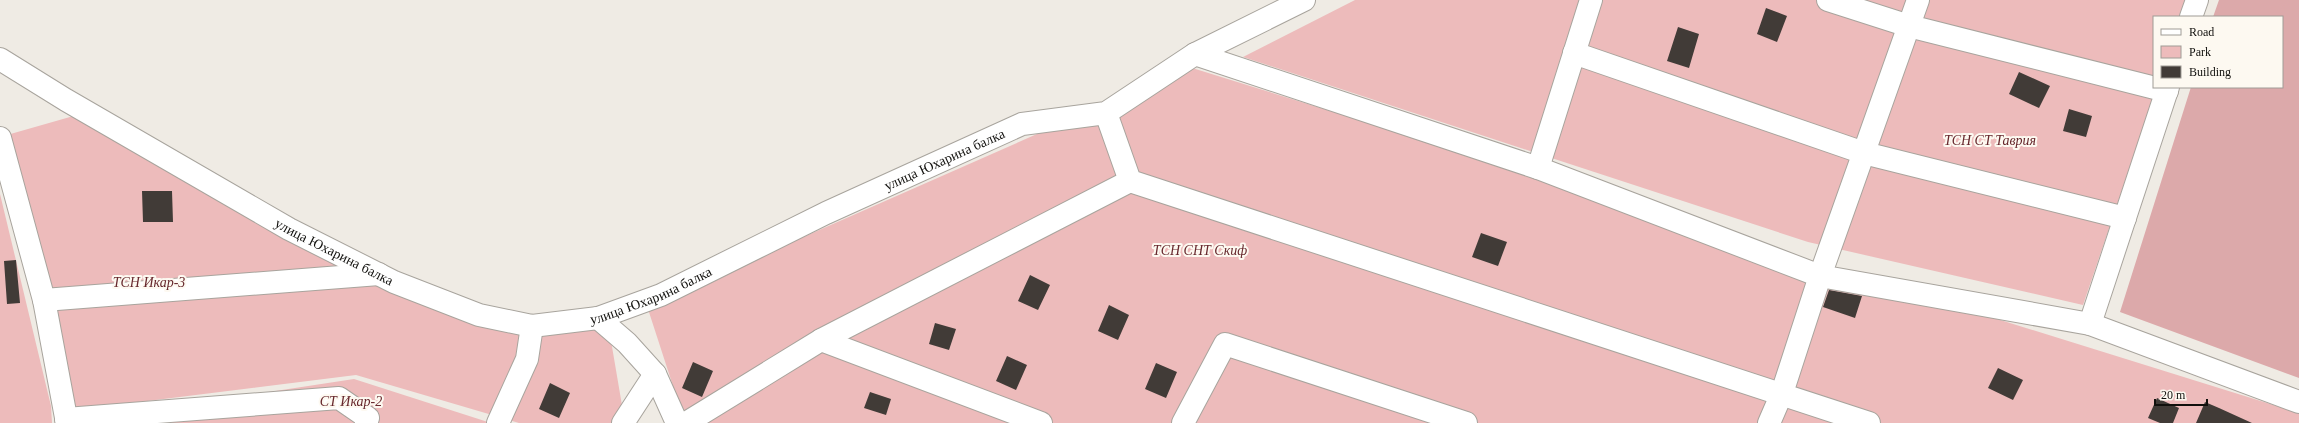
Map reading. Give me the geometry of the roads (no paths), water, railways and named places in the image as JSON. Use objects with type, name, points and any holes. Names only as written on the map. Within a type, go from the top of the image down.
[{"type":"street","name":"улица Юхарина балка","points":[[0,59],[66,100],[289,229],[379,274],[479,315],[532,326],[598,318],[662,296],[826,212],[1022,124],[1106,113],[1195,54],[1304,0]]},
{"type":"street","points":[[1538,168],[1591,0]]},
{"type":"street","points":[[1828,0],[1908,26],[2153,86]]},
{"type":"street","points":[[1769,423],[1782,393],[1820,276],[1918,0]]},
{"type":"street","points":[[2191,16],[2197,0]]},
{"type":"street","points":[[1574,53],[1864,153],[2125,218]]},
{"type":"street","points":[[1195,54],[1538,168],[1820,276],[2090,324],[2299,402]]},
{"type":"street","points":[[2090,324],[2167,89]]},
{"type":"street","points":[[1106,113],[1130,181]]},
{"type":"street","points":[[0,138],[44,300],[67,421],[339,398],[368,418],[366,423]]},
{"type":"street","points":[[686,423],[821,340],[1130,181],[1782,393],[1869,423]]},
{"type":"street","points":[[44,300],[379,274]]},
{"type":"street","points":[[598,318],[627,343],[655,374],[677,423]]},
{"type":"street","points":[[498,423],[527,359],[532,326]]},
{"type":"street","points":[[821,340],[1041,423]]},
{"type":"street","points":[[1182,423],[1225,344],[1466,423]]},
{"type":"street","points":[[623,423],[655,374]]},
{"type":"park label","name":"ТСН СТ Таврия","points":[[1990,140]]},
{"type":"park label","name":"ТСН СНТ Скиф","points":[[1200,250]]},
{"type":"park label","name":"ТСН Икар-3","points":[[149,282]]},
{"type":"park label","name":"СТ Икар-2","points":[[351,401]]}]
